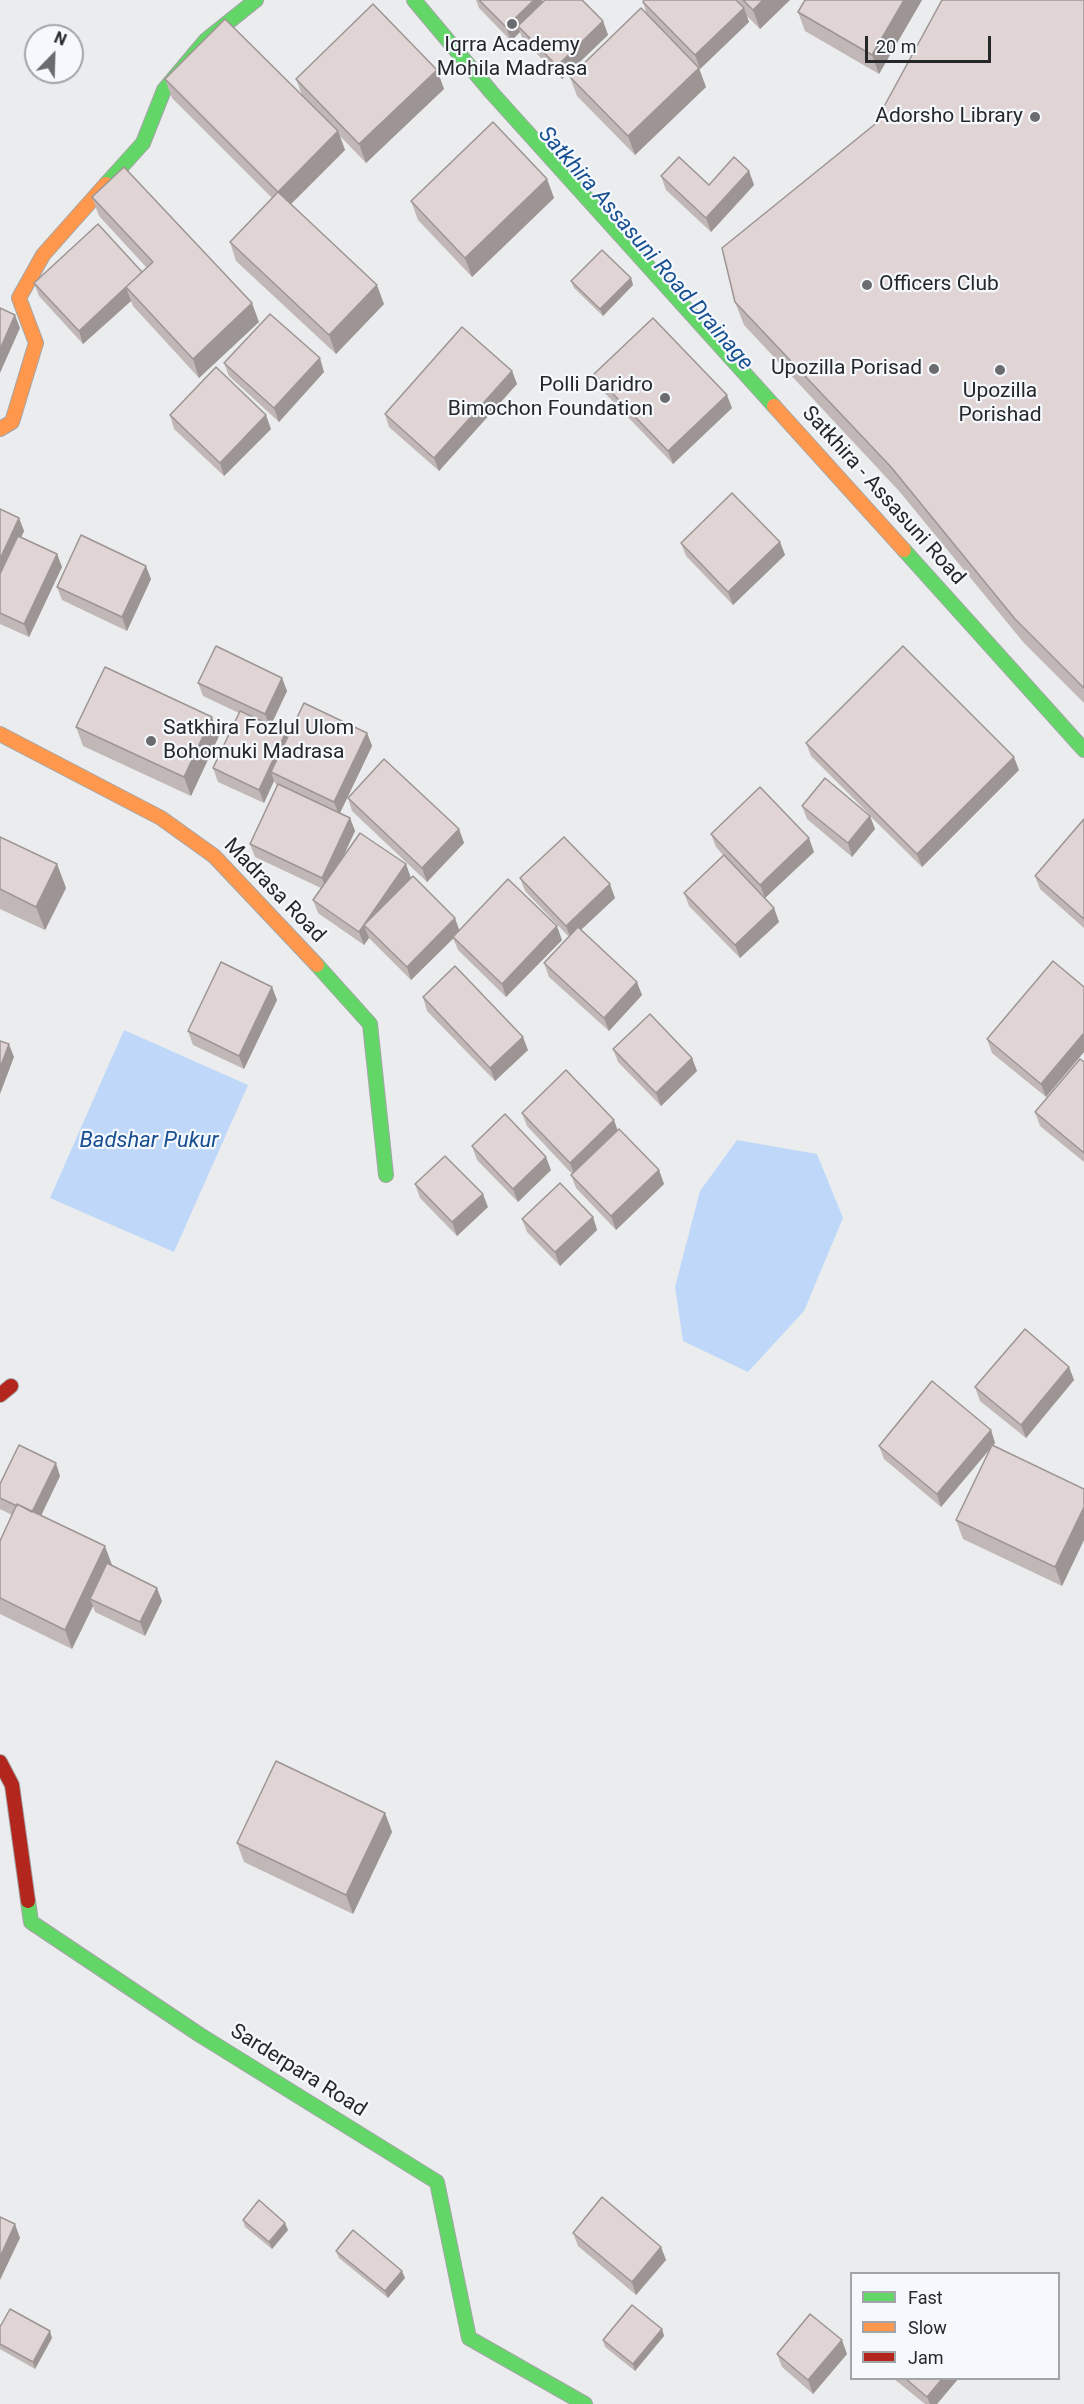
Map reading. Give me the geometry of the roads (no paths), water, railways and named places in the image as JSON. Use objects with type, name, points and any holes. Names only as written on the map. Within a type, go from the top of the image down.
[{"type":"street","points":[[0,429],[12,422],[36,343],[19,298],[43,255],[143,143],[164,90],[206,40],[256,0]]},
{"type":"street","name":"Satkhira - Assasuni Road","points":[[414,0],[492,93],[1084,750]]},
{"type":"street","name":"Madrasa Road","points":[[0,734],[161,818],[214,856],[285,929],[370,1024],[386,1175]]},
{"type":"street","name":"Sarderpara Road","points":[[0,1762],[12,1785],[31,1922],[200,2035],[437,2182],[469,2338],[585,2404]]},
{"type":"water","name":"Badshar Pukur","points":[[124,1030],[248,1085],[174,1252],[50,1198]]},
{"type":"water","points":[[737,1140],[817,1154],[843,1218],[804,1311],[748,1372],[683,1341],[675,1287],[700,1191]]},
{"type":"place","name":"Iqrra Academy Mohila Madrasa","points":[[512,24]]},
{"type":"place","name":"Adorsho Library","points":[[1035,117]]},
{"type":"place","name":"Officers Club","points":[[867,285]]},
{"type":"place","name":"Upozilla Porisad","points":[[934,369]]},
{"type":"place","name":"Upozilla Porishad","points":[[1000,370]]},
{"type":"place","name":"Polli Daridro Bimochon Foundation","points":[[665,398]]},
{"type":"place","name":"Satkhira Fozlul Ulom Bohomuki Madrasa","points":[[151,741]]},
{"type":"water label","name":"Satkhira Assasuni Road Drainage","points":[[645,249]]}]
